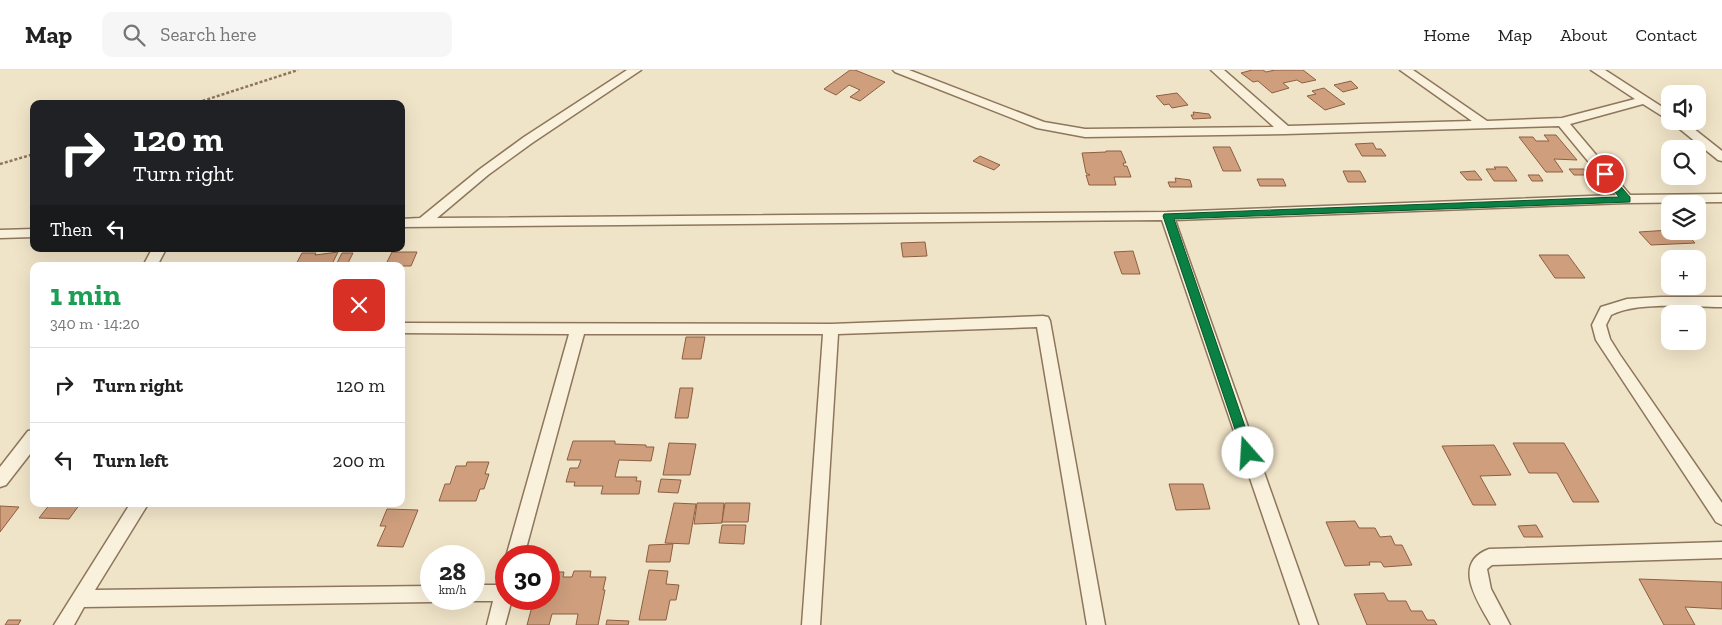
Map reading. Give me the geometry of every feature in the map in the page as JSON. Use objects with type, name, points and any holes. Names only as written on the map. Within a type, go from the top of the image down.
[{"type":"street","points":[[424,222],[484,172],[528,140],[635,70]]},
{"type":"street","points":[[898,70],[1041,125],[1085,133],[1285,130],[1562,122],[1646,100]]},
{"type":"street","points":[[1217,70],[1285,130]]},
{"type":"street","points":[[1406,70],[1485,125]]},
{"type":"street","points":[[1597,70],[1661,110]]},
{"type":"street","points":[[1562,122],[1626,199]]},
{"type":"street","points":[[1688,130],[1722,157]]},
{"type":"street","points":[[1694,134],[1722,145]]},
{"type":"street","points":[[405,223],[1168,216],[1626,199],[1722,198]]},
{"type":"street","points":[[1168,216],[1309,625]]},
{"type":"street","points":[[0,234],[30,233]]},
{"type":"street","points":[[1722,302],[1642,302],[1617,305],[1606,312],[1599,325],[1603,340],[1615,359],[1722,517]]},
{"type":"street","points":[[405,328],[831,329],[1043,321],[1096,625]]},
{"type":"street","points":[[518,545],[578,328]]},
{"type":"street","points":[[811,625],[831,329]]},
{"type":"street","points":[[0,480],[30,441]]},
{"type":"street","points":[[63,625],[137,507]]},
{"type":"street","points":[[1500,625],[1479,582],[1478,568],[1482,561],[1489,557],[1722,550]]},
{"type":"street","points":[[80,599],[420,594]]},
{"type":"street","points":[[496,625],[500,610]]},
{"type":"path","points":[[204,100],[298,70]]},
{"type":"path","points":[[0,164],[30,155]]},
{"type":"building","points":[[850,70],[855,70],[885,82],[860,101],[850,97],[860,90],[849,85],[836,95],[824,89]]},
{"type":"building","points":[[1263,70],[1266,72],[1275,70],[1303,70],[1316,80],[1302,83],[1297,80],[1283,83],[1289,88],[1272,93],[1258,81],[1253,82],[1241,73]]},
{"type":"building","points":[[1351,81],[1358,88],[1343,92],[1334,85]]},
{"type":"building","points":[[1324,88],[1345,104],[1325,110],[1307,96],[1316,94],[1312,91]]},
{"type":"building","points":[[1177,93],[1188,105],[1172,108],[1169,104],[1164,105],[1156,96]]},
{"type":"building","points":[[1193,112],[1209,114],[1211,118],[1193,119],[1191,115],[1194,115]]},
{"type":"building","points":[[1544,135],[1556,135],[1577,160],[1554,159],[1563,172],[1546,172],[1519,137],[1533,137],[1536,141],[1549,141]]},
{"type":"building","points":[[1373,143],[1376,149],[1381,149],[1386,156],[1362,156],[1355,144]]},
{"type":"building","points":[[1213,147],[1230,147],[1241,171],[1223,171]]},
{"type":"building","points":[[1121,151],[1126,163],[1123,163],[1124,166],[1127,166],[1131,177],[1114,177],[1116,185],[1089,185],[1086,175],[1090,175],[1086,173],[1082,153]]},
{"type":"building","points":[[980,156],[1000,165],[994,170],[973,161]]},
{"type":"building","points":[[1494,167],[1507,167],[1517,181],[1494,181],[1486,169],[1496,169]]},
{"type":"building","points":[[1569,169],[1584,169],[1589,175],[1574,175]]},
{"type":"building","points":[[1343,171],[1360,171],[1366,182],[1348,182]]},
{"type":"building","points":[[1475,171],[1482,180],[1467,180],[1460,172]]},
{"type":"building","points":[[1528,175],[1539,175],[1543,181],[1532,181]]},
{"type":"building","points":[[1175,178],[1190,180],[1192,187],[1170,187],[1168,182],[1176,182]]},
{"type":"building","points":[[1257,179],[1283,179],[1286,186],[1260,186]]},
{"type":"building","points":[[1661,231],[1661,240],[1692,240],[1695,243],[1651,245],[1639,232]]},
{"type":"building","points":[[925,242],[927,256],[903,257],[901,243]]},
{"type":"building","points":[[1133,251],[1140,274],[1122,274],[1114,252]]},
{"type":"building","points":[[338,252],[333,262],[297,262],[302,253],[316,253],[315,255]]},
{"type":"building","points":[[392,252],[417,252],[411,266],[405,266],[405,262],[387,262]]},
{"type":"building","points":[[342,253],[353,253],[348,262],[338,262]]},
{"type":"building","points":[[1539,255],[1568,255],[1585,278],[1555,278]]},
{"type":"building","points":[[686,337],[705,337],[701,359],[682,359]]},
{"type":"building","points":[[680,388],[693,388],[688,418],[675,418]]},
{"type":"building","points":[[573,441],[615,441],[615,444],[654,447],[651,461],[619,460],[615,477],[637,477],[636,481],[641,481],[639,494],[601,494],[603,486],[574,486],[575,482],[566,482],[570,468],[578,468],[581,460],[567,460]]},
{"type":"building","points":[[669,443],[696,444],[690,475],[663,475]]},
{"type":"building","points":[[1513,443],[1564,443],[1599,502],[1573,502],[1557,473],[1529,473]]},
{"type":"building","points":[[1494,445],[1511,475],[1480,476],[1496,505],[1473,505],[1442,446]]},
{"type":"building","points":[[467,462],[489,462],[485,474],[489,474],[484,489],[480,489],[476,501],[439,501],[445,484],[450,484],[456,466],[466,466]]},
{"type":"building","points":[[661,479],[681,480],[678,493],[658,492]]},
{"type":"building","points":[[1169,484],[1203,484],[1210,509],[1176,510]]},
{"type":"building","points":[[674,503],[696,504],[689,544],[665,543]]},
{"type":"building","points":[[697,503],[724,503],[722,523],[694,524]]},
{"type":"building","points":[[725,503],[750,503],[748,522],[722,522]]},
{"type":"building","points":[[0,506],[19,507],[0,532]]},
{"type":"building","points":[[48,507],[78,507],[69,519],[39,518]]},
{"type":"building","points":[[387,509],[418,510],[403,547],[377,546],[386,526],[380,526]]},
{"type":"building","points":[[1355,521],[1359,528],[1375,528],[1380,537],[1391,536],[1395,545],[1402,545],[1412,565],[1384,567],[1381,562],[1369,562],[1370,565],[1345,566],[1326,522]]},
{"type":"building","points":[[722,525],[746,525],[744,544],[719,543]]},
{"type":"building","points":[[1536,525],[1543,537],[1524,537],[1518,526]]},
{"type":"building","points":[[673,544],[670,562],[646,562],[649,545]]},
{"type":"building","points":[[649,570],[668,571],[666,584],[679,585],[676,600],[670,600],[666,620],[639,620]]},
{"type":"building","points":[[574,571],[591,571],[590,577],[606,577],[598,625],[576,625],[578,614],[552,614],[549,625],[527,625],[531,610],[560,610],[560,572],[564,572],[563,577],[572,577]]},
{"type":"building","points":[[1639,579],[1722,582],[1722,609],[1685,607],[1695,625],[1664,625]]},
{"type":"building","points":[[1384,593],[1388,601],[1406,601],[1411,611],[1422,611],[1427,620],[1434,620],[1437,625],[1367,625],[1354,594]]},
{"type":"building","points":[[8,620],[21,620],[18,625],[5,625]]},
{"type":"building","points":[[607,620],[629,621],[628,625],[606,625]]},
{"type":"route","points":[[1248,453],[1168,216],[1626,199],[1605,174]]}]
